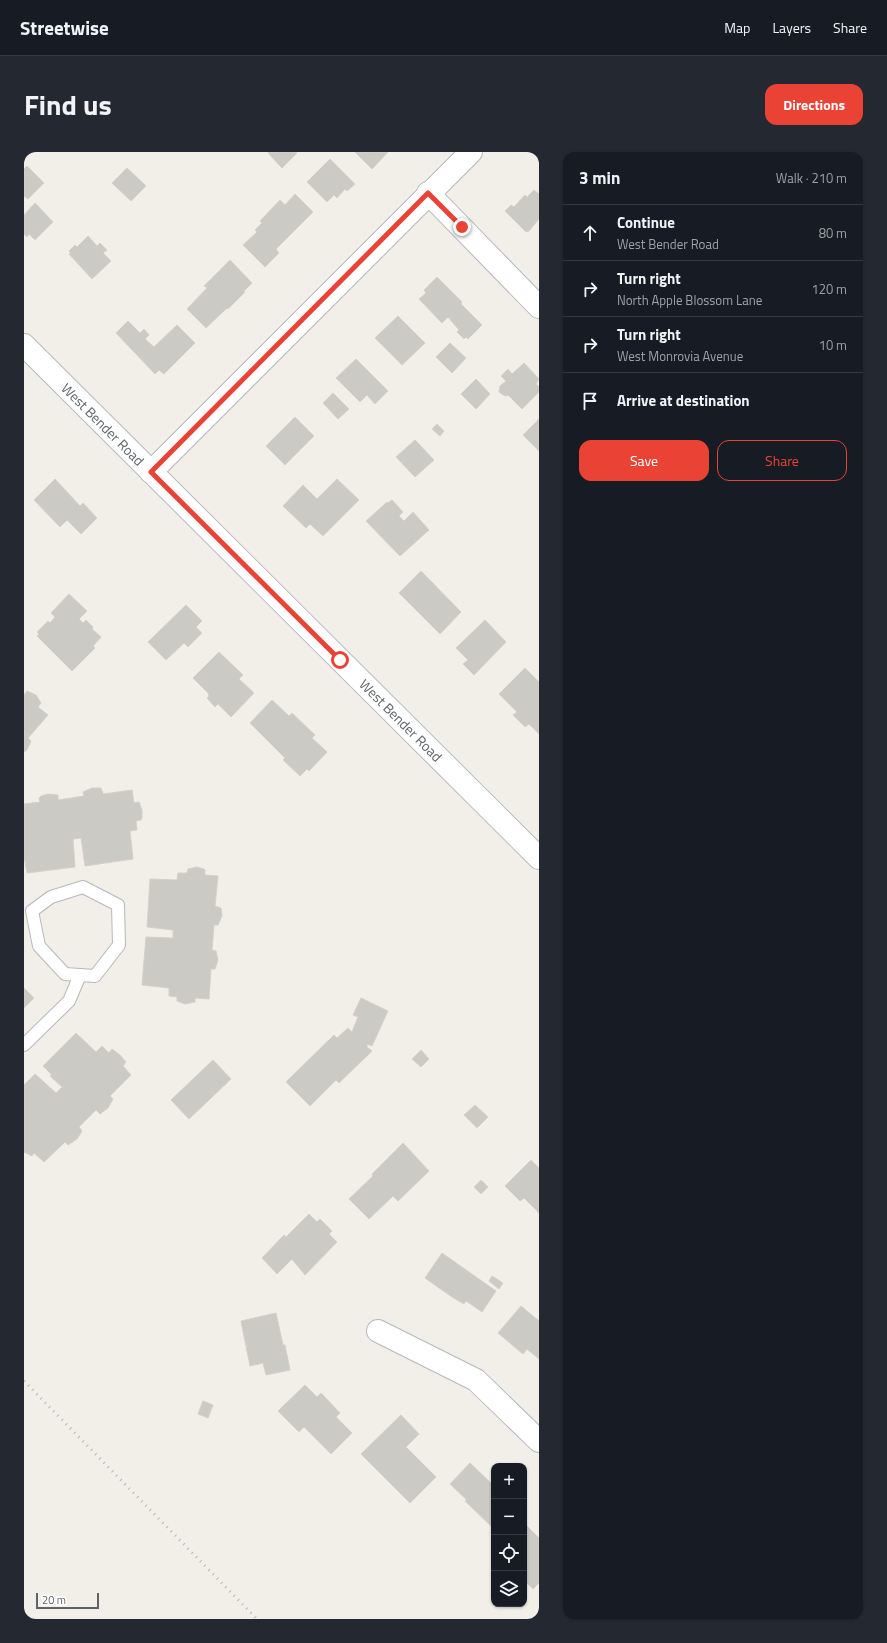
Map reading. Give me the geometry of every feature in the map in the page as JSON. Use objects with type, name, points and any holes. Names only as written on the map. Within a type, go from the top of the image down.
[{"type":"street","points":[[151,472],[428,193],[471,152]]},
{"type":"street","points":[[428,193],[539,307]]},
{"type":"street","name":"West Bender Road","points":[[24,345],[539,858]]},
{"type":"street","points":[[378,1331],[476,1380],[539,1441]]},
{"type":"lane","points":[[84,887],[118,905],[119,945],[95,976],[65,974],[40,946],[28,909],[51,897],[84,887]]},
{"type":"lane","points":[[24,1045],[69,1001],[80,976]]},
{"type":"building","points":[[355,152],[388,152],[372,169]]},
{"type":"building","points":[[268,153],[297,153],[282,168]]},
{"type":"building","points":[[330,159],[355,184],[347,191],[345,189],[337,198],[334,195],[327,202],[307,182]]},
{"type":"building","points":[[27,166],[44,183],[28,199],[24,196],[24,169]]},
{"type":"building","points":[[127,168],[146,186],[131,201],[112,183]]},
{"type":"building","points":[[534,190],[539,194],[539,219],[529,231],[526,232],[505,211],[511,205],[514,207],[525,195],[527,197]]},
{"type":"building","points":[[295,194],[313,212],[276,249],[279,253],[265,267],[243,245],[257,232],[255,230],[262,223],[260,221],[280,200],[285,205]]},
{"type":"building","points":[[35,203],[53,222],[35,240],[29,234],[27,237],[24,234],[24,215]]},
{"type":"building","points":[[88,236],[97,246],[100,243],[107,250],[103,253],[111,261],[92,279],[69,254],[71,253],[69,251],[75,245],[77,247]]},
{"type":"building","points":[[230,260],[252,283],[228,309],[227,308],[206,328],[187,309],[207,288],[204,286]]},
{"type":"building","points":[[437,277],[482,325],[468,339],[466,337],[464,339],[457,332],[459,330],[448,317],[442,323],[419,299],[426,293],[424,290]]},
{"type":"building","points":[[398,316],[425,343],[402,365],[375,338]]},
{"type":"building","points":[[128,321],[140,333],[144,329],[149,335],[145,339],[154,347],[177,325],[195,343],[164,374],[159,370],[155,374],[116,333]]},
{"type":"building","points":[[450,343],[466,358],[452,373],[436,357]]},
{"type":"building","points":[[356,359],[388,391],[375,404],[367,395],[360,402],[336,378]]},
{"type":"building","points":[[524,363],[539,379],[536,384],[539,387],[539,392],[522,409],[508,395],[503,395],[499,392],[500,386],[506,381],[501,376],[508,369],[512,374]]},
{"type":"building","points":[[476,379],[490,394],[476,409],[461,394]]},
{"type":"building","points":[[333,393],[349,409],[338,419],[323,403]]},
{"type":"building","points":[[295,417],[314,436],[285,465],[266,446]]},
{"type":"building","points":[[539,419],[539,451],[523,435]]},
{"type":"building","points":[[437,424],[444,431],[440,436],[432,429]]},
{"type":"building","points":[[415,440],[434,460],[415,477],[396,457]]},
{"type":"building","points":[[55,479],[80,506],[83,503],[97,518],[81,534],[67,520],[60,527],[34,500]]},
{"type":"building","points":[[337,479],[359,500],[323,536],[310,524],[306,528],[283,506],[303,485],[317,499]]},
{"type":"building","points":[[392,500],[403,512],[399,516],[404,521],[413,512],[429,530],[400,556],[366,521],[387,502],[388,503]]},
{"type":"building","points":[[421,571],[461,612],[440,634],[399,593]]},
{"type":"building","points":[[69,594],[87,611],[79,619],[83,623],[86,620],[93,627],[92,629],[101,637],[93,646],[95,648],[72,671],[37,636],[39,634],[37,632],[48,621],[50,623],[55,617],[51,613]]},
{"type":"building","points":[[186,605],[202,621],[196,627],[202,633],[188,647],[184,643],[166,660],[148,642]]},
{"type":"building","points":[[485,620],[506,642],[474,675],[463,664],[468,660],[456,648]]},
{"type":"building","points":[[219,652],[243,675],[239,679],[254,693],[231,717],[218,704],[215,707],[207,698],[209,696],[208,693],[193,678]]},
{"type":"building","points":[[525,668],[539,682],[539,734],[529,724],[525,727],[513,715],[517,712],[499,694]]},
{"type":"building","points":[[27,691],[36,695],[41,703],[38,707],[48,715],[28,738],[31,741],[27,750],[24,752],[24,695]]},
{"type":"building","points":[[272,700],[289,716],[292,713],[315,735],[312,738],[327,752],[309,771],[307,769],[300,776],[283,760],[285,758],[250,723]]},
{"type":"building","points":[[92,788],[101,788],[103,794],[132,790],[134,803],[139,802],[142,810],[142,818],[141,820],[136,821],[137,830],[130,831],[133,859],[85,866],[81,838],[73,839],[75,867],[27,873],[24,857],[24,804],[40,802],[39,798],[41,796],[48,794],[58,795],[58,800],[84,796],[83,792]]},
{"type":"building","points":[[197,867],[205,870],[205,875],[218,876],[215,906],[221,908],[222,916],[218,925],[214,925],[212,950],[216,951],[218,960],[215,969],[211,969],[209,999],[195,998],[195,1002],[185,1004],[177,1001],[177,997],[169,996],[169,988],[142,985],[146,937],[173,938],[173,930],[147,927],[150,879],[177,880],[178,873],[187,873],[188,869]]},
{"type":"building","points":[[24,988],[34,998],[24,1008]]},
{"type":"building","points":[[361,998],[388,1011],[372,1046],[367,1044],[367,1047],[372,1051],[339,1083],[336,1080],[310,1106],[286,1082],[334,1035],[337,1038],[348,1028],[352,1032],[358,1017],[353,1015]]},
{"type":"building","points":[[76,1033],[96,1052],[102,1046],[109,1053],[112,1049],[120,1055],[126,1062],[123,1066],[131,1075],[110,1096],[113,1099],[108,1108],[100,1114],[96,1110],[79,1127],[82,1131],[77,1139],[68,1145],[65,1142],[44,1162],[34,1153],[32,1156],[24,1152],[24,1085],[35,1074],[56,1093],[62,1087],[50,1076],[52,1075],[43,1066]]},
{"type":"building","points":[[421,1050],[429,1059],[421,1067],[412,1059]]},
{"type":"building","points":[[213,1060],[231,1079],[189,1119],[171,1100]]},
{"type":"building","points":[[475,1105],[488,1117],[477,1128],[464,1115]]},
{"type":"building","points":[[403,1143],[429,1171],[398,1201],[393,1196],[369,1219],[349,1199],[373,1176],[372,1174]]},
{"type":"building","points":[[531,1160],[539,1168],[539,1213],[524,1198],[520,1201],[505,1186]]},
{"type":"building","points":[[481,1180],[488,1187],[481,1194],[474,1187]]},
{"type":"building","points":[[309,1214],[317,1222],[320,1219],[332,1231],[329,1234],[337,1242],[305,1275],[292,1259],[277,1274],[262,1258],[284,1235],[286,1237]]},
{"type":"building","points":[[442,1253],[496,1291],[482,1312],[466,1301],[464,1304],[452,1297],[425,1278]]},
{"type":"building","points":[[492,1276],[503,1283],[499,1289],[489,1281]]},
{"type":"building","points":[[521,1306],[539,1321],[539,1359],[527,1349],[523,1354],[498,1333]]},
{"type":"building","points":[[276,1313],[290,1370],[266,1375],[263,1363],[250,1366],[241,1321]]},
{"type":"building","points":[[305,1385],[317,1397],[321,1393],[340,1413],[336,1417],[352,1433],[331,1454],[304,1427],[299,1432],[278,1411]]},
{"type":"building","points":[[203,1401],[213,1405],[208,1418],[198,1414]]},
{"type":"building","points":[[401,1415],[419,1434],[406,1447],[436,1477],[410,1503],[361,1454]]},
{"type":"building","points":[[470,1463],[491,1483],[491,1526],[465,1501],[467,1500],[450,1484]]},
{"type":"building","points":[[527,1526],[539,1538],[539,1583],[533,1589],[527,1583]]},
{"type":"railway","points":[[24,1381],[257,1619]]},
{"type":"route","points":[[340,660],[151,472],[428,193],[462,227]]}]
